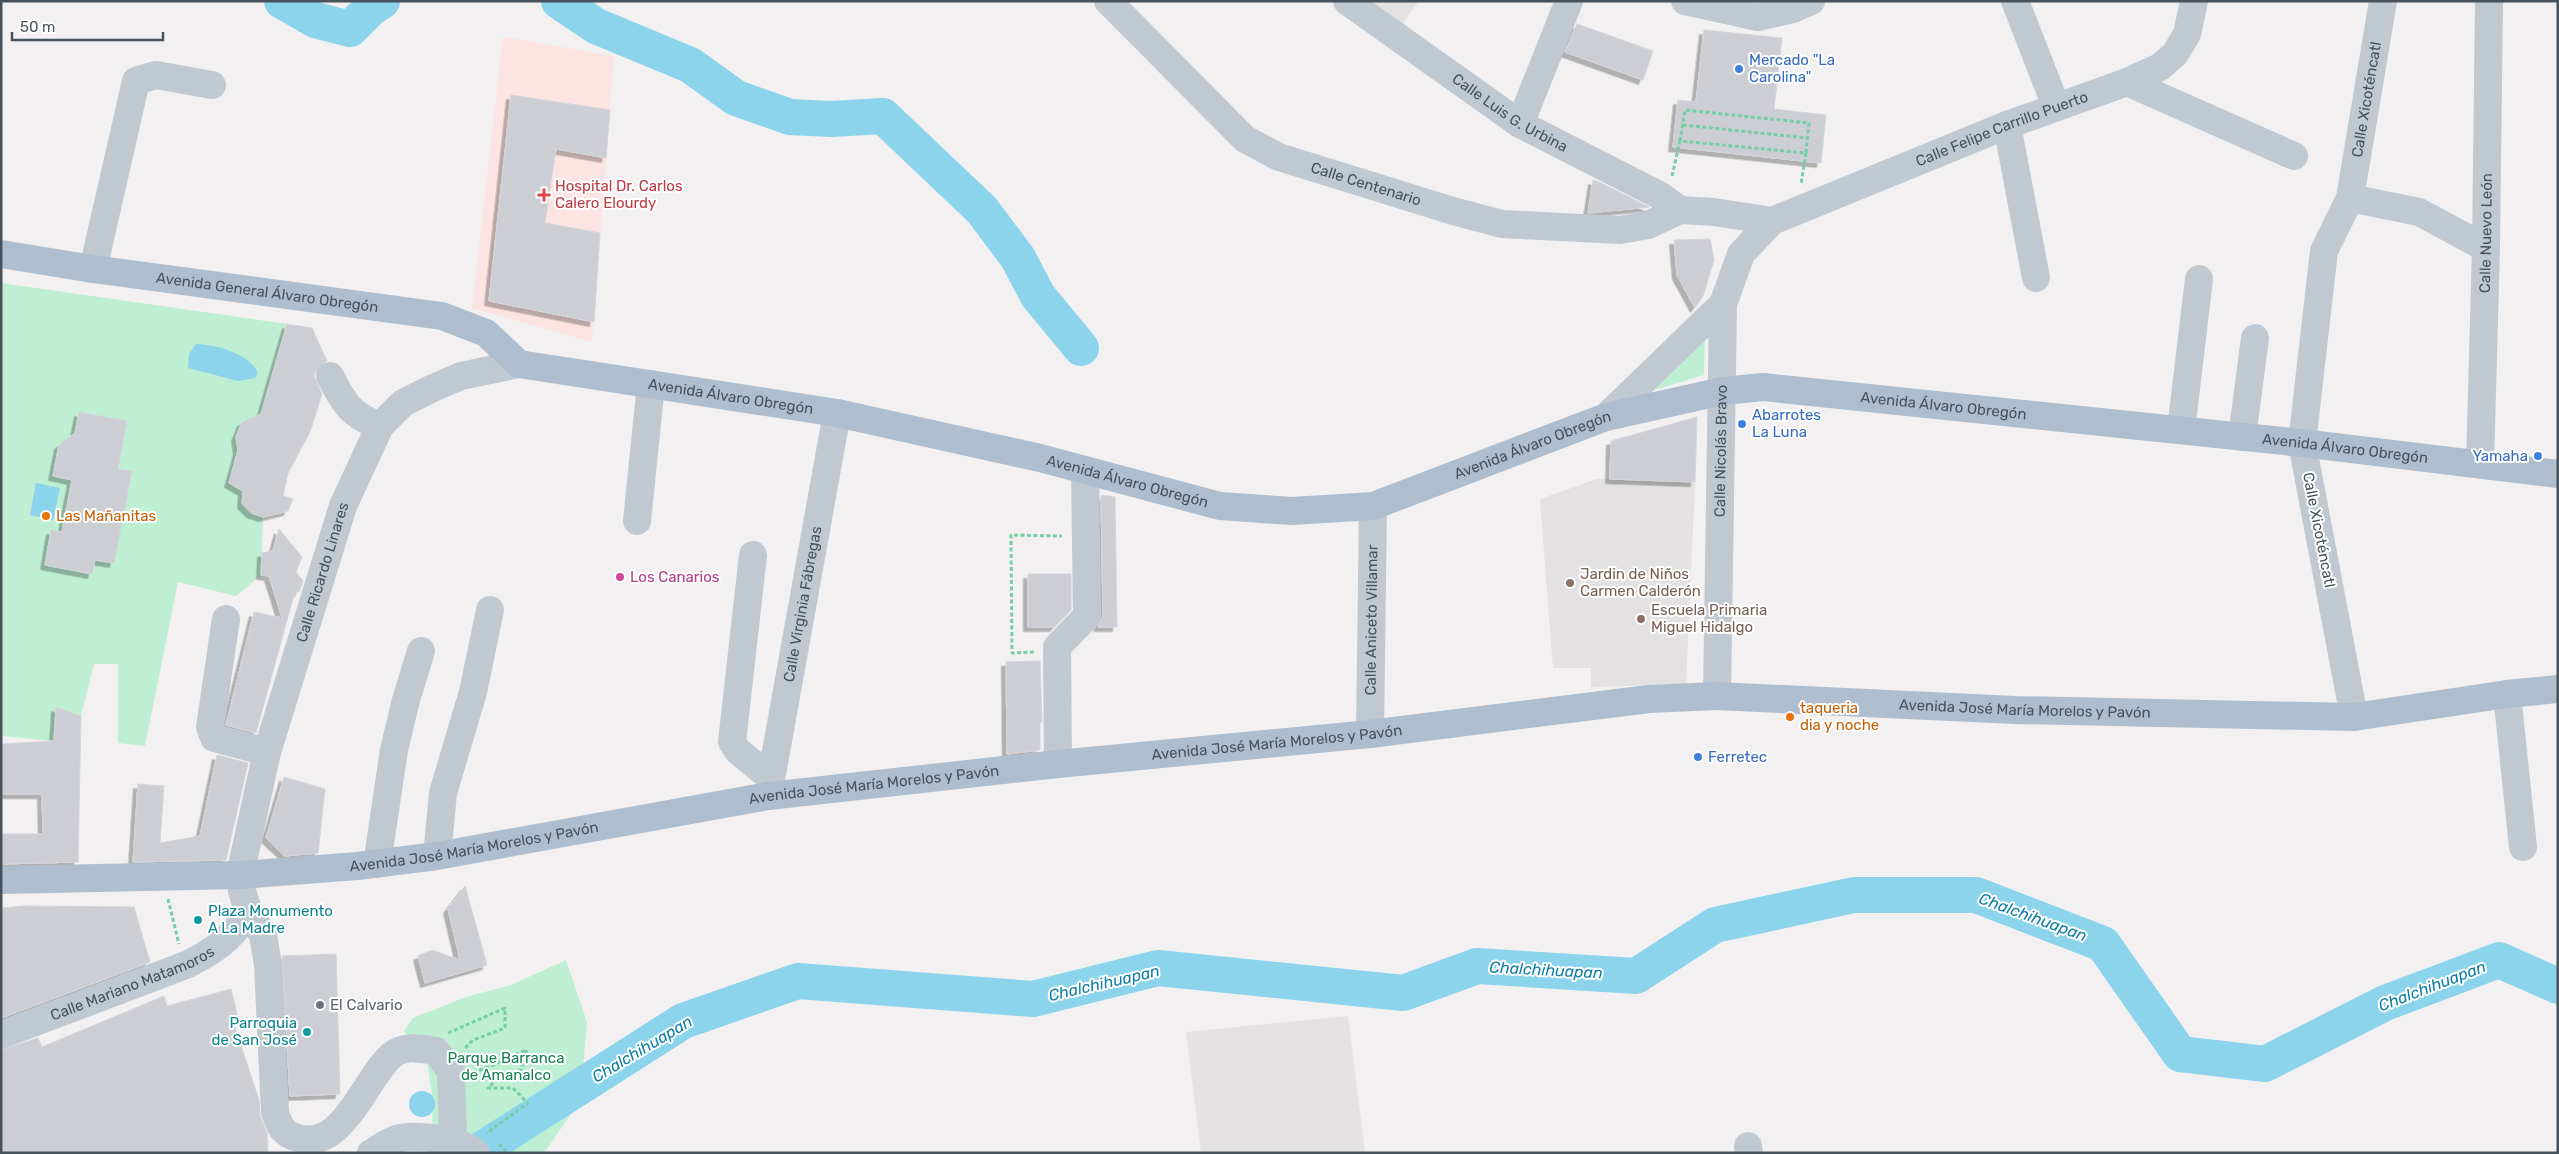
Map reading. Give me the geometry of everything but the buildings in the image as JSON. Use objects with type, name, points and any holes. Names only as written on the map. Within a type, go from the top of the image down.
[{"type":"main road","name":"Avenida General Álvaro Obregón","points":[[1,254],[93,269],[442,316],[486,334],[519,364]]},
{"type":"main road","name":"Avenida Álvaro Obregón","points":[[519,364],[837,413],[1085,470],[1220,506],[1292,510],[1373,506],[1606,417],[1722,390],[1762,387],[2302,442],[2558,474]]},
{"type":"main road","name":"Avenida José María Morelos y Pavón","points":[[1,880],[240,875],[377,864],[437,856],[770,787],[1058,764],[1370,734],[1649,699],[1717,696],[2015,710],[2354,717],[2507,694],[2558,689]]},
{"type":"street","name":"Calle Centenario","points":[[1108,1],[1245,139],[1278,157],[1452,211],[1502,224],[1620,230],[1648,226],[1680,210]]},
{"type":"street","points":[[1134,1],[1138,30]]},
{"type":"street","name":"Calle Luis G. Urbina","points":[[1348,1],[1520,124],[1659,195],[1680,210]]},
{"type":"street","points":[[1520,124],[1570,1]]},
{"type":"street","points":[[1685,1],[1758,17],[1792,9],[1811,1]]},
{"type":"street","points":[[2015,1],[2056,106]]},
{"type":"street","name":"Calle Felipe Carrillo Puerto","points":[[1772,221],[2007,125],[2127,82],[2160,67],[2175,54],[2187,34],[2194,1]]},
{"type":"street","name":"Calle Xicoténcatl","points":[[2354,717],[2302,442],[2324,251],[2350,198],[2383,1]]},
{"type":"street","name":"Calle Nuevo León","points":[[2480,464],[2486,248],[2488,1]]},
{"type":"street","points":[[93,269],[136,81],[156,75],[212,85]]},
{"type":"street","points":[[2127,82],[2294,156]]},
{"type":"street","points":[[2007,125],[2036,278]]},
{"type":"street","points":[[2350,198],[2419,212],[2486,248]]},
{"type":"street","points":[[1680,210],[1714,212],[1772,221]]},
{"type":"street","points":[[1714,212],[1740,254]]},
{"type":"street","name":"Calle Nicolás Bravo","points":[[1717,696],[1722,304],[1740,254],[1772,221]]},
{"type":"street","points":[[2180,430],[2199,279]]},
{"type":"street","points":[[1606,417],[1722,304]]},
{"type":"street","points":[[2242,436],[2255,338]]},
{"type":"street","name":"Calle Ricardo Linares","points":[[240,875],[267,752],[343,506],[380,426],[403,403],[433,388],[461,376],[519,364]]},
{"type":"street","points":[[330,376],[344,403],[354,414],[380,426]]},
{"type":"street","points":[[637,521],[652,384]]},
{"type":"street","name":"Calle Virginia Fábregas","points":[[770,787],[837,413]]},
{"type":"street","points":[[1058,764],[1057,647],[1086,616],[1085,470]]},
{"type":"street","name":"Calle Aniceto Villamar","points":[[1370,734],[1373,506]]},
{"type":"street","points":[[753,555],[732,742],[770,787]]},
{"type":"street","points":[[437,856],[443,793],[473,692],[490,610]]},
{"type":"street","points":[[226,619],[210,727],[214,738],[267,752]]},
{"type":"street","points":[[377,864],[394,750],[406,700],[421,651]]},
{"type":"street","points":[[2507,694],[2523,847]]},
{"type":"street","points":[[240,875],[242,891],[249,913],[263,936],[268,965],[275,1112],[284,1133],[301,1139],[321,1138],[339,1128],[375,1074],[394,1054],[411,1047],[436,1052],[451,1071],[478,1145],[430,1138],[399,1138],[371,1153]]},
{"type":"street","name":"Calle Mariano Matamoros","points":[[1,1035],[184,966],[213,952],[234,933],[249,913]]},
{"type":"path","points":[[1669,186],[1685,110],[1810,123],[1799,192]]},
{"type":"path","points":[[1683,125],[1808,138]]},
{"type":"path","points":[[1680,141],[1806,153]]},
{"type":"path","points":[[1044,652],[1012,653],[1011,535],[1086,537]]},
{"type":"path","points":[[163,876],[184,966]]},
{"type":"path","points":[[416,1048],[505,1008],[504,1028],[473,1040],[461,1052]]},
{"type":"path","points":[[469,1073],[485,1070],[509,1055],[527,1050],[521,1070],[499,1077],[488,1088],[513,1088],[528,1103],[487,1133],[478,1145],[507,1153]]},
{"type":"shaded area","points":[[1367,1],[1419,1],[1401,26]]},
{"type":"shaded area","name":"Hospital Dr. Carlos Calero Elourdy","points":[[503,37],[614,56],[592,342],[472,308]]},
{"type":"shaded area","name":"Escuela Primaria Miguel Hidalgo","points":[[1597,479],[1695,482],[1686,684],[1591,687],[1591,668],[1553,668],[1540,499]]},
{"type":"shaded area","points":[[1348,1016],[1365,1153],[1201,1153],[1186,1032]]},
{"type":"green space","points":[[1,283],[287,324],[261,414],[242,422],[236,437],[238,450],[229,482],[243,491],[263,517],[261,575],[236,596],[178,582],[145,746],[118,743],[118,664],[94,664],[81,716],[56,707],[54,741],[1,736]]},
{"type":"green space","points":[[1705,331],[1704,375],[1641,394]]},
{"type":"green space","name":"Parque Barranca de Amanalco","points":[[566,960],[587,1022],[580,1101],[544,1153],[433,1153],[432,1095],[426,1054],[416,1048],[404,1031],[413,1018],[466,997],[511,985]]},
{"type":"water","points":[[196,344],[222,348],[240,355],[254,366],[258,373],[255,378],[238,381],[188,368],[189,354]]},
{"type":"water","points":[[36,483],[60,488],[53,520],[30,515]]},
{"type":"water","points":[[422,1091],[431,1095],[435,1104],[431,1113],[422,1117],[413,1113],[409,1104],[413,1095]]},
{"type":"waterway","points":[[282,1],[315,20],[350,29],[371,8],[382,1]]},
{"type":"waterway","points":[[559,1],[596,26],[690,65],[736,98],[790,117],[831,119],[883,116],[982,210],[1018,258],[1038,296],[1081,348]]},
{"type":"waterway","name":"Chalchihuapan","points":[[476,1153],[683,1021],[798,981],[1033,999],[1158,968],[1403,993],[1477,966],[1636,976],[1715,925],[1854,895],[1976,895],[2103,944],[2180,1054],[2265,1064],[2385,1003],[2499,960],[2558,986]]},
{"type":"place","name":"Mercado \"La Carolina\"","points":[[1739,69]]},
{"type":"place","name":"Hospital Dr. Carlos Calero Elourdy","points":[[544,195]]},
{"type":"place","name":"Abarrotes La Luna","points":[[1742,424]]},
{"type":"place","name":"Yamaha","points":[[2538,456]]},
{"type":"place","name":"Las Mañanitas","points":[[46,516]]},
{"type":"place","name":"Los Canarios","points":[[620,577]]},
{"type":"place","name":"Jardin de Niños Carmen Calderón","points":[[1570,583]]},
{"type":"place","name":"Escuela Primaria Miguel Hidalgo","points":[[1641,619]]},
{"type":"place","name":"taqueria dia y noche","points":[[1790,717]]},
{"type":"place","name":"Ferretec","points":[[1698,757]]},
{"type":"place","name":"Plaza Monumento A La Madre","points":[[198,920]]},
{"type":"place","name":"El Calvario","points":[[320,1005]]},
{"type":"place","name":"Parroquia de San José","points":[[307,1032]]}]
